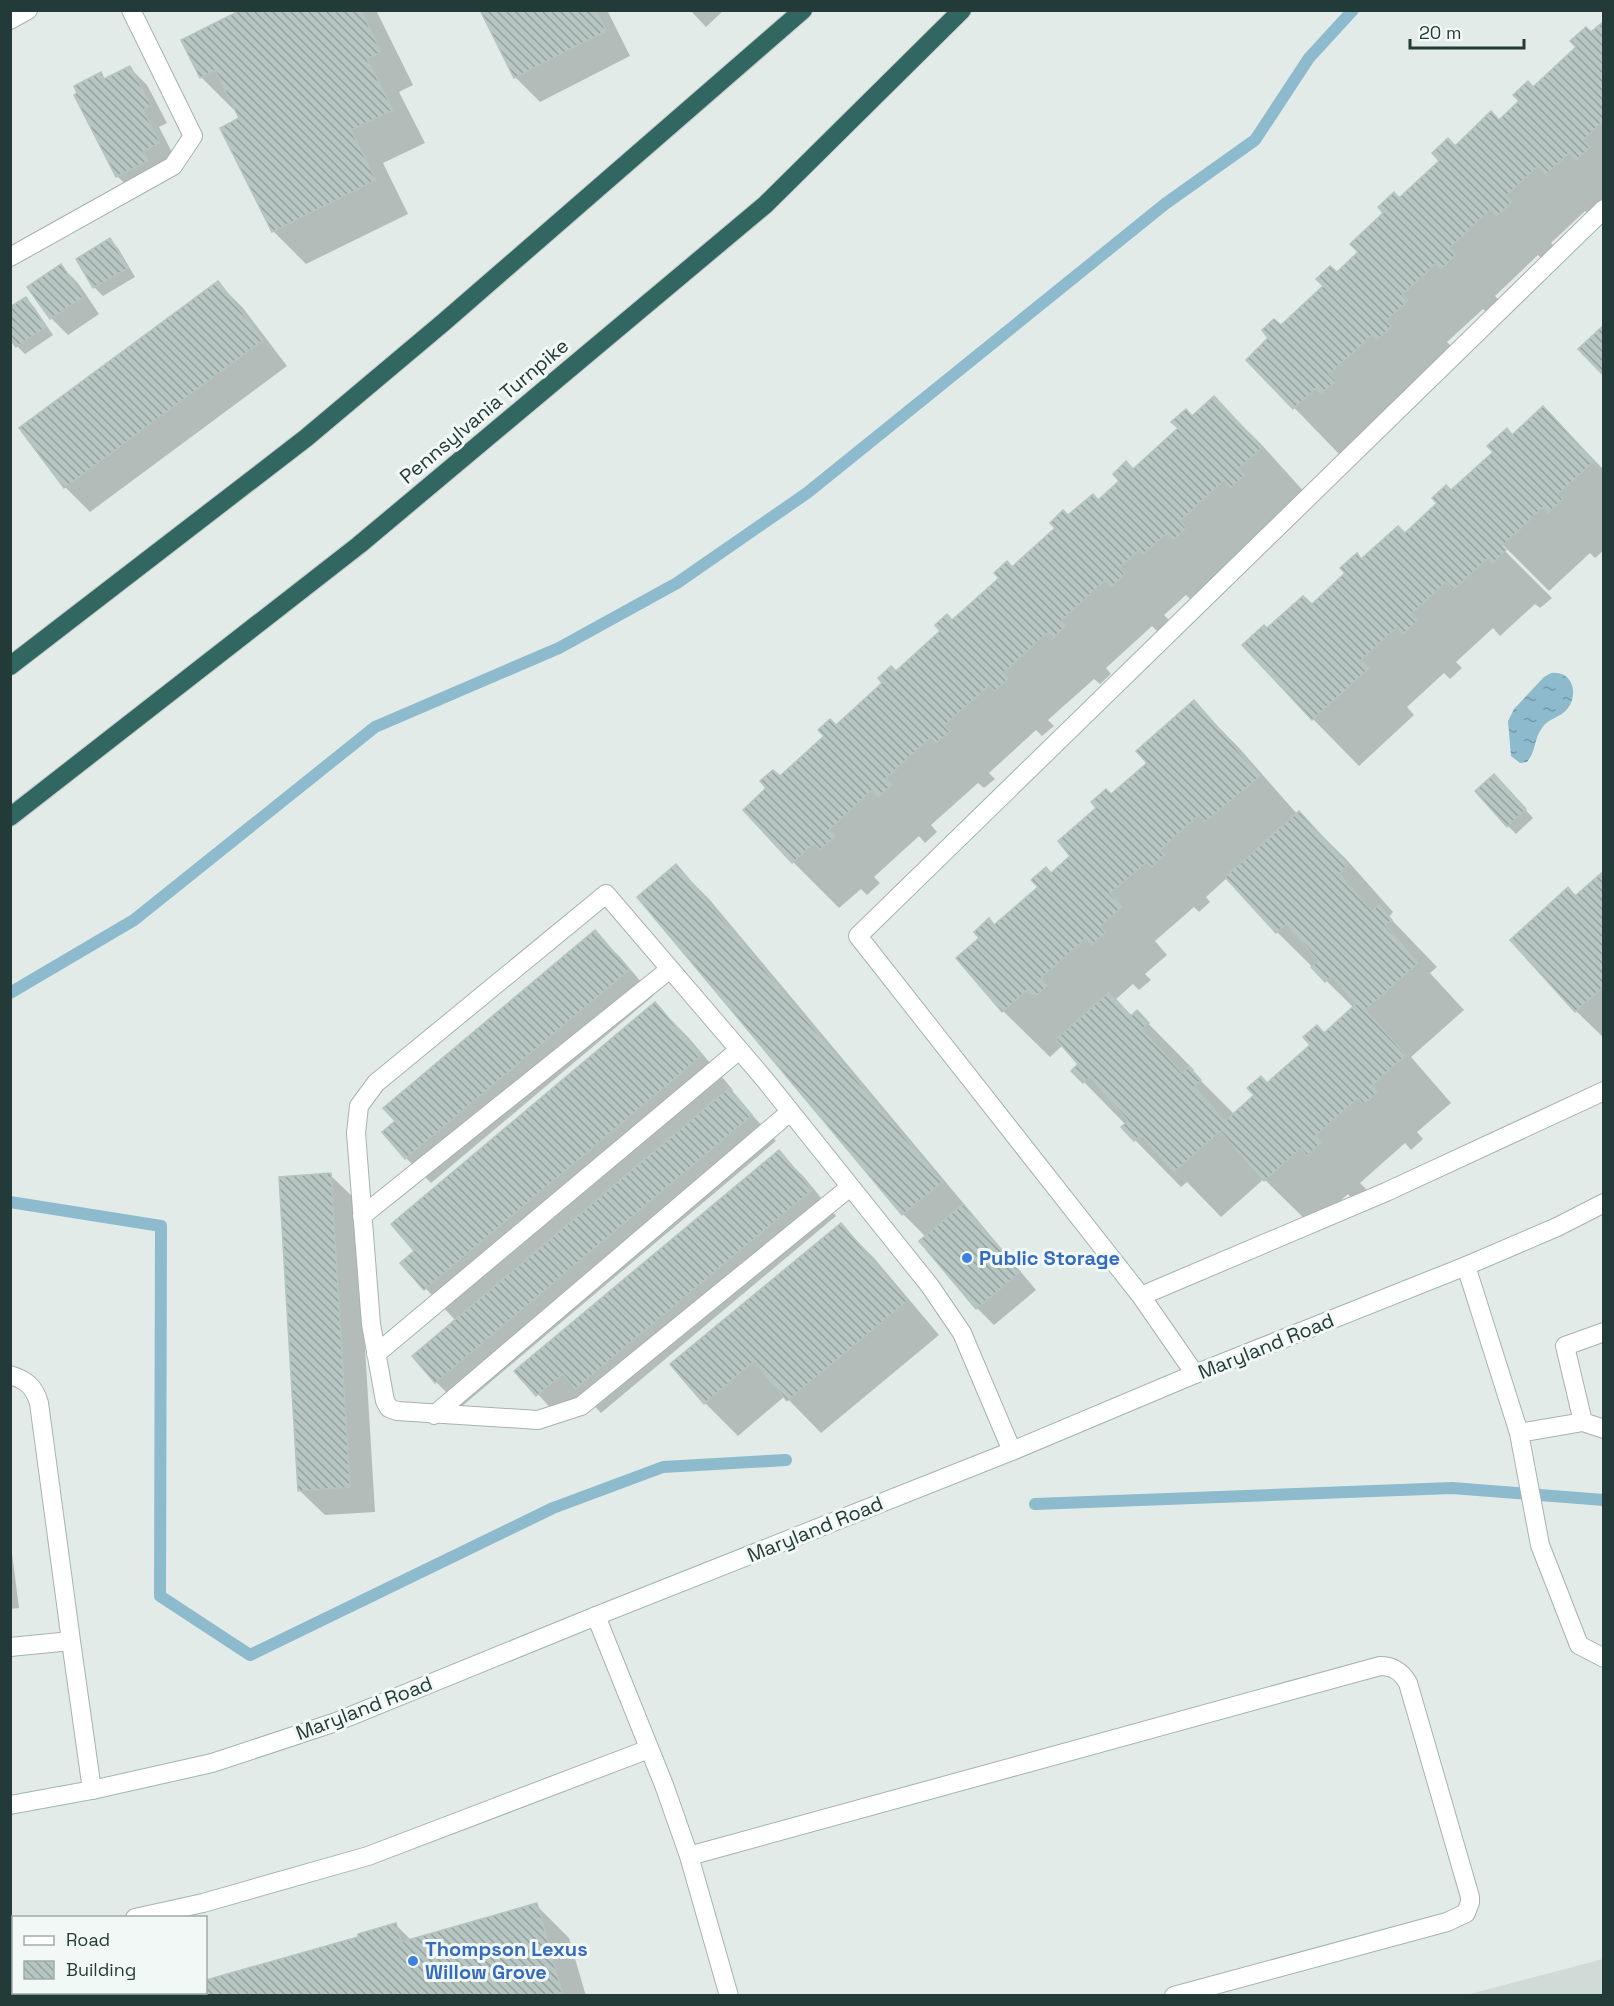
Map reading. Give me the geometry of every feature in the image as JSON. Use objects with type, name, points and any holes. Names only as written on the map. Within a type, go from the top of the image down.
[{"type":"highway","points":[[10,666],[306,438],[444,322],[803,10]]},
{"type":"highway","name":"Pennsylvania Turnpike","points":[[10,818],[359,545],[765,205],[962,10]]},
{"type":"street","points":[[10,20],[28,10]]},
{"type":"street","points":[[10,256],[173,166],[193,136],[131,10]]},
{"type":"street","points":[[1195,1374],[1141,1296],[858,936],[1604,209]]},
{"type":"street","points":[[850,1187],[581,1406],[538,1420],[397,1412],[385,1401],[371,1324],[356,1133],[359,1106],[376,1083],[606,894],[739,1050],[790,1112],[930,1286],[962,1333],[1012,1451]]},
{"type":"street","points":[[362,1215],[670,969]]},
{"type":"street","points":[[376,1354],[739,1050]]},
{"type":"street","points":[[1141,1296],[1386,1192],[1604,1091]]},
{"type":"street","points":[[434,1414],[790,1112]]},
{"type":"street","name":"Maryland Road","points":[[10,1805],[92,1790],[212,1763],[336,1722],[1466,1266],[1557,1227],[1604,1203]]},
{"type":"street","points":[[1466,1266],[1519,1433],[1540,1545],[1579,1645],[1604,1658]]},
{"type":"street","points":[[1583,1422],[1565,1346],[1604,1332]]},
{"type":"street","points":[[10,1375],[33,1387],[39,1402],[92,1790]]},
{"type":"street","points":[[1519,1433],[1583,1422],[1604,1429]]},
{"type":"street","points":[[596,1616],[689,1856],[729,1995]]},
{"type":"street","points":[[10,1647],[71,1641]]},
{"type":"street","points":[[689,1856],[1380,1666],[1390,1666],[1398,1671],[1408,1683],[1470,1897],[1466,1913],[1447,1922],[1174,1995]]},
{"type":"street","points":[[140,1916],[203,1903],[368,1856],[649,1749]]},
{"type":"shaded area","points":[[1603,1959],[1603,1995],[1466,1995]]},
{"type":"water","points":[[1551,673],[1564,675],[1569,679],[1573,690],[1571,702],[1562,714],[1548,722],[1539,732],[1530,758],[1527,762],[1520,763],[1511,756],[1508,721],[1514,709],[1544,677]]},
{"type":"building","points":[[241,10],[361,10],[381,52],[367,59],[393,110],[351,130],[376,180],[272,232],[220,128],[239,118],[215,70],[200,78],[181,40]]},
{"type":"building","points":[[480,10],[596,10],[606,31],[514,78]]},
{"type":"building","points":[[1604,21],[1604,120],[1583,140],[1590,147],[1576,160],[1569,153],[1546,174],[1538,166],[1506,196],[1512,202],[1497,216],[1491,209],[1449,248],[1456,255],[1441,269],[1436,263],[1402,295],[1408,301],[1386,321],[1392,326],[1377,340],[1372,335],[1329,374],[1336,381],[1321,394],[1316,388],[1293,409],[1246,360],[1268,338],[1262,330],[1274,319],[1281,325],[1323,286],[1316,279],[1330,266],[1337,272],[1358,252],[1350,244],[1383,213],[1378,207],[1394,192],[1399,198],[1439,161],[1432,153],[1448,138],[1455,146],[1491,111],[1499,120],[1519,101],[1513,95],[1528,81],[1533,87],[1576,47],[1570,41],[1586,27],[1591,32]]},
{"type":"building","points":[[130,66],[151,106],[143,110],[160,143],[143,151],[148,161],[116,177],[74,95],[77,93],[74,86],[101,72],[104,79]]},
{"type":"building","points":[[110,238],[128,268],[93,288],[76,259]]},
{"type":"building","points":[[61,264],[83,297],[50,319],[27,287]]},
{"type":"building","points":[[218,281],[263,340],[64,488],[19,428]]},
{"type":"building","points":[[26,297],[46,327],[16,347],[10,339],[10,307]]},
{"type":"building","points":[[1604,325],[1604,376],[1578,349]]},
{"type":"building","points":[[1214,396],[1262,448],[1238,469],[1245,475],[1231,488],[1224,480],[1180,521],[1186,528],[1173,540],[1167,533],[1143,554],[1139,550],[1119,568],[1125,574],[1111,587],[1105,580],[1061,621],[1066,626],[1052,639],[1047,633],[1003,673],[1008,679],[995,691],[989,685],[944,726],[950,731],[936,743],[931,737],[886,778],[892,785],[878,797],[872,790],[829,830],[835,836],[820,850],[814,843],[792,863],[743,810],[766,788],[760,781],[773,770],[780,776],[824,736],[818,730],[830,719],[836,725],[882,683],[878,678],[891,666],[896,671],[940,631],[935,625],[947,614],[952,620],[999,578],[994,573],[1007,561],[1012,567],[1055,528],[1050,523],[1063,510],[1068,515],[1093,494],[1098,500],[1119,481],[1113,474],[1126,461],[1133,469],[1178,428],[1171,422],[1186,409],[1192,416]]},
{"type":"building","points":[[1543,406],[1594,461],[1558,494],[1563,499],[1548,513],[1543,507],[1502,546],[1506,550],[1493,563],[1488,558],[1453,590],[1446,582],[1411,614],[1417,621],[1403,634],[1397,627],[1361,660],[1369,668],[1312,720],[1242,645],[1264,625],[1267,628],[1303,596],[1312,604],[1345,573],[1340,568],[1357,553],[1361,559],[1398,526],[1405,533],[1437,503],[1432,498],[1446,485],[1451,490],[1493,452],[1487,446],[1507,428],[1512,435]]},
{"type":"building","points":[[1194,700],[1260,776],[1205,822],[1199,815],[1160,850],[1165,855],[1151,867],[1147,862],[1110,893],[1122,907],[1100,927],[1105,933],[1092,945],[1086,938],[1041,978],[1047,986],[1033,998],[1027,990],[1002,1012],[956,958],[979,938],[974,932],[989,918],[994,925],[1038,887],[1031,880],[1046,867],[1051,873],[1070,856],[1058,841],[1096,808],[1091,802],[1106,789],[1111,794],[1147,763],[1136,751]]},
{"type":"building","points":[[1494,774],[1526,809],[1507,827],[1475,791]]},
{"type":"building","points":[[1299,811],[1348,865],[1339,874],[1372,911],[1379,905],[1392,920],[1385,925],[1418,963],[1365,1010],[1406,1055],[1372,1085],[1378,1092],[1363,1104],[1358,1098],[1315,1136],[1321,1143],[1307,1156],[1301,1148],[1264,1181],[1220,1131],[1174,1172],[1141,1135],[1134,1141],[1121,1127],[1128,1121],[1090,1077],[1083,1083],[1071,1071],[1078,1064],[1056,1039],[1109,992],[1131,1016],[1137,1010],[1149,1023],[1142,1029],[1182,1073],[1189,1067],[1201,1080],[1194,1087],[1225,1121],[1254,1095],[1247,1088],[1261,1076],[1267,1083],[1310,1045],[1303,1037],[1317,1025],[1324,1033],[1356,1004],[1332,976],[1325,982],[1311,967],[1318,960],[1286,924],[1276,933],[1225,877]]},
{"type":"building","points":[[676,864],[942,1182],[902,1215],[637,897]]},
{"type":"building","points":[[1604,871],[1604,986],[1575,1012],[1510,940],[1568,887],[1575,896]]},
{"type":"building","points":[[595,930],[629,970],[405,1159],[382,1132],[395,1121],[383,1108]]},
{"type":"building","points":[[655,1002],[701,1056],[424,1290],[400,1263],[414,1251],[391,1224]]},
{"type":"building","points":[[729,1088],[752,1115],[435,1383],[412,1356]]},
{"type":"building","points":[[779,1150],[812,1190],[575,1389],[563,1374],[536,1396],[514,1371]]},
{"type":"building","points":[[331,1173],[350,1487],[298,1491],[279,1177]]},
{"type":"building","points":[[963,1204],[1020,1272],[976,1309],[919,1241]]},
{"type":"building","points":[[841,1223],[907,1301],[787,1401],[754,1361],[704,1404],[670,1364]]},
{"type":"building","name":"Thompson Lexus Willow Grove","points":[[537,1903],[562,1992],[549,1996],[149,1996],[154,1994],[207,1994],[207,1980],[358,1937],[358,1934],[396,1923],[401,1942]]},
{"type":"waterway","points":[[10,993],[134,920],[375,727],[559,648],[677,583],[807,493],[1165,204],[1255,140],[1309,58],[1353,10]]},
{"type":"waterway","points":[[10,1202],[161,1226],[160,1596],[250,1655],[553,1508],[663,1467],[786,1460]]},
{"type":"waterway","points":[[1035,1504],[1452,1488],[1604,1500]]},
{"type":"place","name":"Public Storage","points":[[967,1258]]},
{"type":"place","name":"Thompson Lexus Willow Grove","points":[[413,1961]]}]
